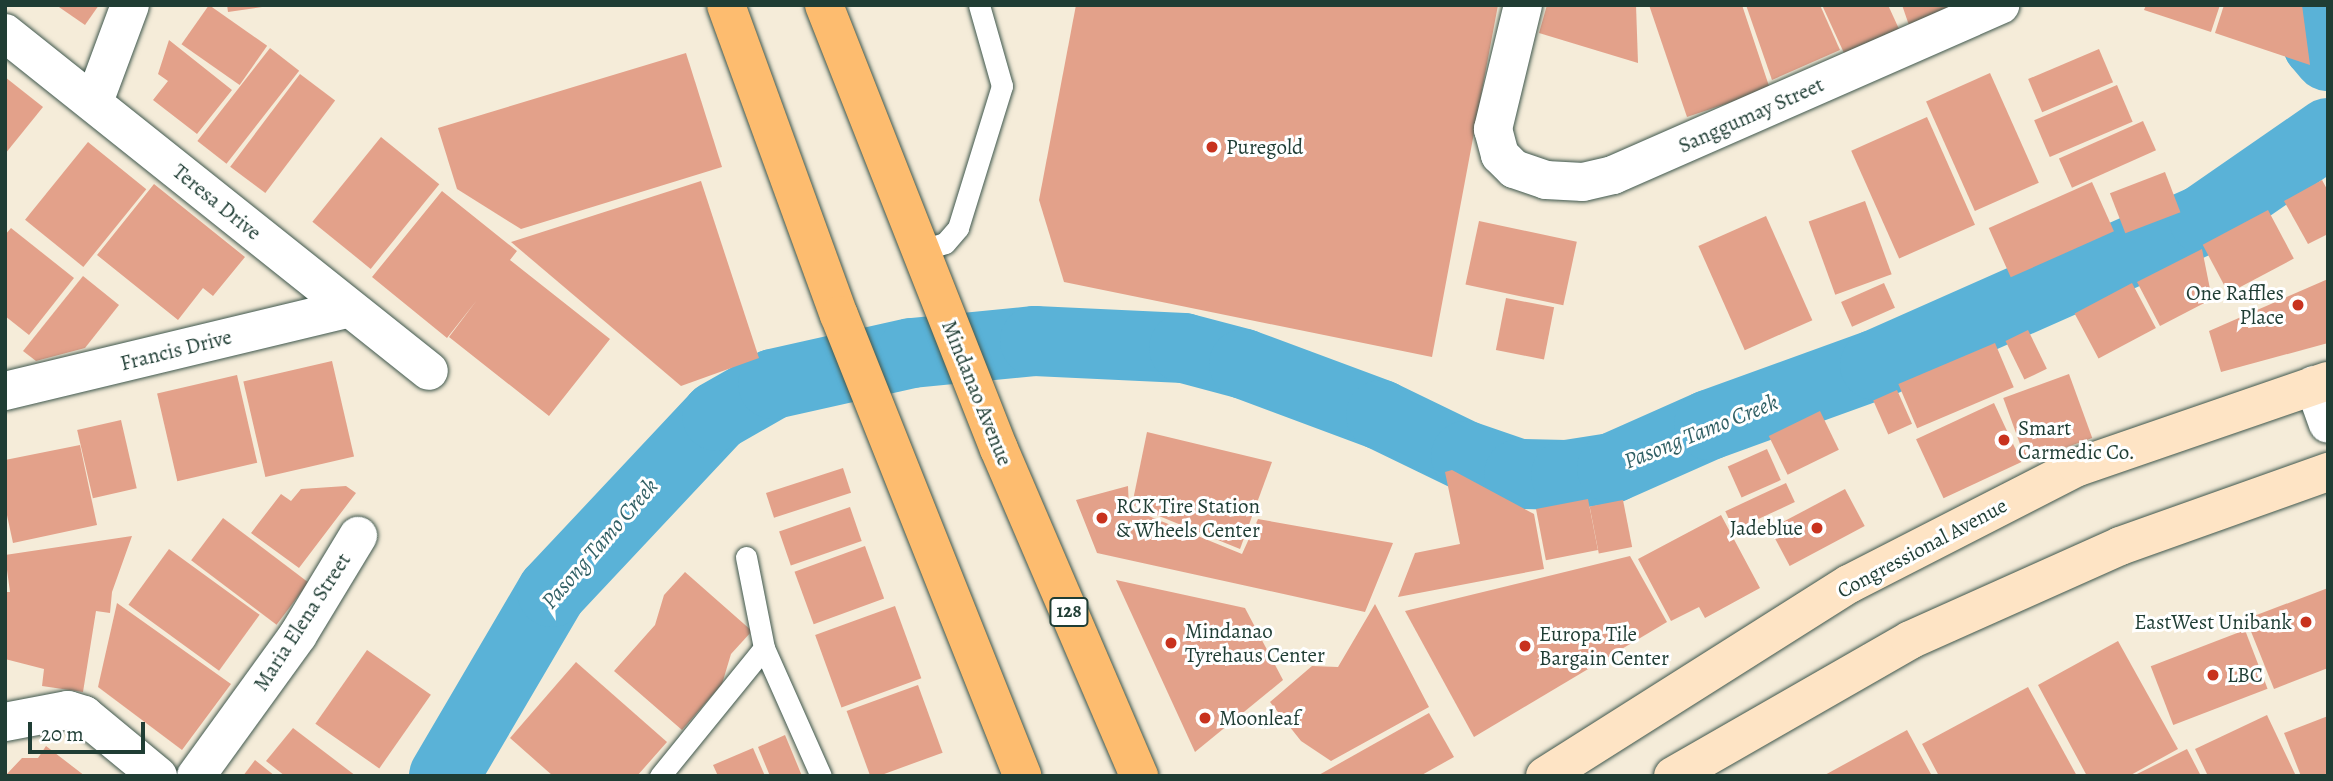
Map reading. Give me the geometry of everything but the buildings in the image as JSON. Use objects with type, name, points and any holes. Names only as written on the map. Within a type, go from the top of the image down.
[{"type":"main road","points":[[726,5],[839,315],[1022,776]]},
{"type":"main road","name":"Mindanao Avenue","points":[[824,5],[999,449],[1139,776]]},
{"type":"main road","name":"Congressional Avenue","points":[[1545,776],[1849,584],[2078,467],[2321,383]]},
{"type":"main road","points":[[1673,776],[1910,640],[2120,546],[2328,472]]},
{"type":"street","points":[[94,102],[130,5]]},
{"type":"street","name":"Sanggumay Street","points":[[1523,5],[1493,129],[1500,155],[1514,169],[1546,180],[1583,182],[1613,175],[2000,5]]},
{"type":"street","name":"Teresa Drive","points":[[5,33],[94,102],[346,309],[429,372]]},
{"type":"street","name":"Francis Drive","points":[[5,391],[346,309]]},
{"type":"street","points":[[2321,383],[2328,424]]},
{"type":"street","name":"Maria Elena Street","points":[[196,776],[298,635],[358,536]]},
{"type":"street","points":[[5,722],[68,710],[84,715],[158,776]]},
{"type":"lane","points":[[919,251],[954,236],[1002,86],[979,5]]},
{"type":"lane","points":[[746,557],[764,648],[821,776]]},
{"type":"lane","points":[[660,776],[764,648]]},
{"type":"waterway","points":[[2313,5],[2318,44],[2328,56]]},
{"type":"waterway","name":"Pasong Tamo Creek","points":[[444,776],[552,592],[717,416],[773,384],[912,353],[1035,341],[1184,348],[1244,364],[1381,415],[1466,456],[1519,474],[1566,475],[1612,468],[1709,425],[1875,365],[2204,219],[2328,133]]},
{"type":"place","name":"Puregold","points":[[1212,147]]},
{"type":"place","name":"One Raffles Place","points":[[2298,305]]},
{"type":"place","name":"Smart Carmedic Co.","points":[[2004,440]]},
{"type":"place","name":"RCK Tire Station & Wheels Center","points":[[1102,518]]},
{"type":"place","name":"Jadeblue","points":[[1817,528]]},
{"type":"place","name":"EastWest Unibank","points":[[2306,622]]},
{"type":"place","name":"Mindanao Tyrehaus Center","points":[[1171,643]]},
{"type":"place","name":"Europa Tile Bargain Center","points":[[1525,646]]},
{"type":"place","name":"LBC","points":[[2213,675]]},
{"type":"place","name":"Moonleaf","points":[[1205,718]]}]
